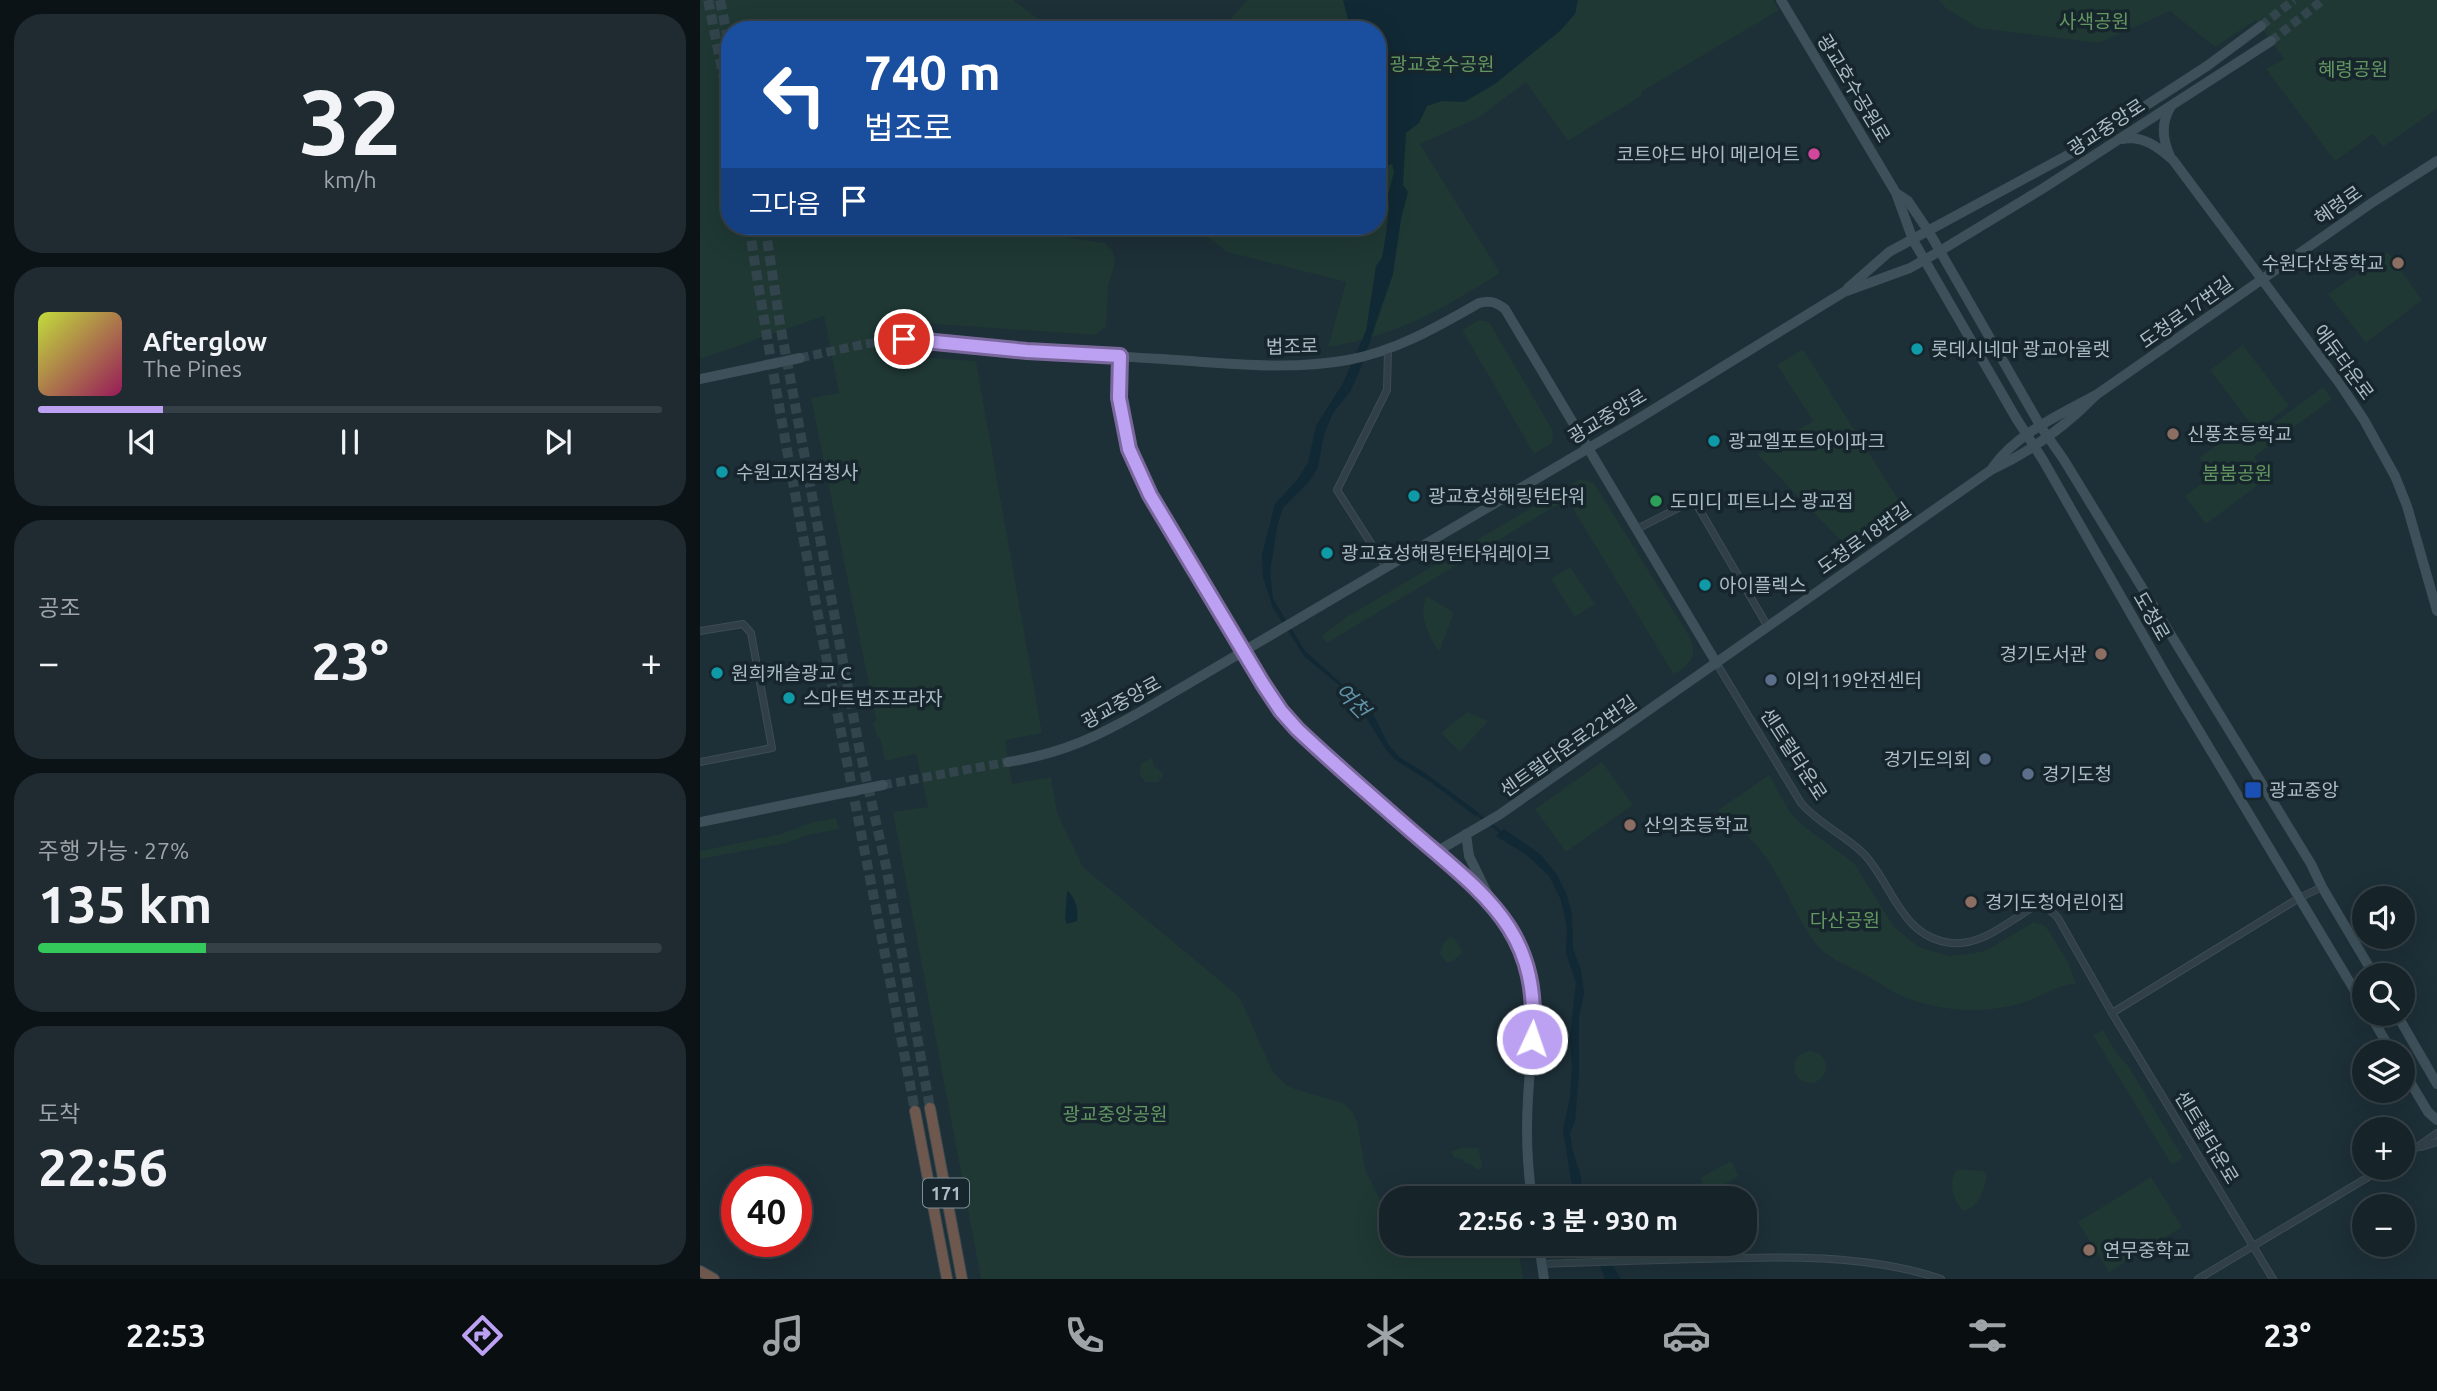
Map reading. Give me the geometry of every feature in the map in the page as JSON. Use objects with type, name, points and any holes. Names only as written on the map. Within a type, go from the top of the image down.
[{"type":"highway","name":"171","points":[[930,1108],[962,1279]]},
{"type":"highway","name":"171","points":[[915,1111],[947,1279]]},
{"type":"highway","points":[[700,1271],[714,1279]]},
{"type":"street","name":"광교호수공원로","points":[[1781,0],[1896,193],[1913,240]]},
{"type":"street","name":"광교중앙로","points":[[1008,762],[1044,756],[1091,740],[1265,641],[1844,292],[1889,253],[2079,149],[2207,66],[2261,26]]},
{"type":"street","name":"광교중앙로","points":[[1844,292],[1910,268],[1940,251],[2271,41]]},
{"type":"street","points":[[2172,105],[2165,117],[2163,132],[2165,144],[2173,160]]},
{"type":"street","points":[[2118,140],[2131,137],[2146,141],[2159,147],[2173,160]]},
{"type":"street","name":"에듀타운로","points":[[2173,160],[2340,384],[2395,476],[2420,547],[2437,611]]},
{"type":"street","name":"혜령로","points":[[2262,280],[2437,161]]},
{"type":"street","name":"광교호수공원로","points":[[1896,193],[1908,201],[1940,251]]},
{"type":"street","name":"도청로","points":[[1913,240],[2171,684],[2352,986]]},
{"type":"street","name":"도청로","points":[[1940,251],[2040,427],[2064,460],[2290,829],[2367,963]]},
{"type":"street","name":"도청로17번길","points":[[1991,470],[2002,455],[2040,427],[2096,396],[2262,280]]},
{"type":"street","name":"법조로","points":[[904,339],[1027,351],[1263,365],[1313,365],[1386,350],[1479,303],[1498,303],[1505,309],[1589,447]]},
{"type":"street","points":[[1386,350],[1387,390],[1337,491],[1386,567]]},
{"type":"street","points":[[1120,356],[1119,398],[1129,449],[1150,495],[1272,698],[1289,722],[1492,903]]},
{"type":"street","points":[[700,379],[800,358]]},
{"type":"street","name":"도청로17번길","points":[[2035,447],[2071,421],[2096,396]]},
{"type":"street","name":"센트럴타운로","points":[[1589,447],[1801,803],[1818,820],[1864,854],[1902,913],[1916,929],[1940,941],[1970,942],[1993,933],[2034,907],[2048,909],[2058,918],[2112,1013],[2273,1279]]},
{"type":"street","name":"도청로18번길","points":[[1717,664],[1991,470],[2035,447]]},
{"type":"street","points":[[1637,529],[1694,500],[1768,627]]},
{"type":"street","points":[[700,631],[738,624],[743,624],[749,630],[772,748],[700,762]]},
{"type":"street","name":"센트럴타운로22번길","points":[[1436,852],[1499,815],[1717,664]]},
{"type":"street","points":[[700,822],[883,785]]},
{"type":"street","points":[[1466,834],[1469,856],[1492,903],[1521,950],[1532,985],[1534,1015],[1527,1145],[1531,1186]]},
{"type":"street","points":[[2112,1013],[2299,898],[2322,887]]},
{"type":"street","points":[[2404,1026],[2437,1084]]},
{"type":"street","points":[[2415,1090],[2428,1112],[2437,1120]]},
{"type":"street","points":[[2416,1149],[2437,1133]]},
{"type":"street","points":[[2416,1149],[2437,1142]]},
{"type":"street","points":[[2198,1279],[2363,1180]]},
{"type":"street","points":[[1541,1256],[1544,1279]]},
{"type":"street","points":[[1542,1264],[1807,1258],[1873,1265],[1941,1279]]},
{"type":"green space","name":"광교중앙공원","points":[[700,0],[1013,0],[1041,21],[721,21],[721,235],[1053,235],[1104,243],[1113,251],[1115,263],[1108,286],[1106,327],[1095,335],[905,322],[904,356],[976,361],[1042,733],[1005,740],[1012,784],[1051,777],[1057,812],[1083,867],[1235,993],[1242,1002],[1273,1072],[1286,1085],[1343,1103],[1352,1111],[1357,1122],[1365,1169],[1379,1198],[1379,1256],[1520,1256],[1523,1279],[981,1279],[893,812],[928,807],[916,754],[885,761],[880,737],[877,737],[873,724],[876,720],[811,398],[839,393],[824,316],[700,359]]},
{"type":"green space","name":"광교호수공원","points":[[1247,0],[1773,0],[1779,10],[1641,92],[1641,96],[1568,141],[1526,82],[1478,118],[1420,144],[1500,273],[1398,328],[1377,336],[1328,347],[1346,282],[1227,252],[1205,235],[1386,235],[1386,21],[1230,21]]},
{"type":"green space","name":"혜령공원","points":[[1938,0],[2437,0],[2437,109],[2383,147],[2373,134],[2335,161],[2266,69],[2284,59],[2256,20],[2215,47],[2170,11],[2099,43],[1978,28],[1947,9]]},
{"type":"green space","points":[[2388,252],[2422,300],[2366,343],[2328,294]]},
{"type":"green space","points":[[1479,320],[1489,322],[1553,431],[1552,443],[1534,454],[1462,330]]},
{"type":"green space","points":[[2243,345],[2289,406],[2256,431],[2210,370]]},
{"type":"green space","points":[[1803,349],[1907,513],[1852,552],[1757,454],[1813,421],[1777,365]]},
{"type":"green space","name":"붐붐공원","points":[[2323,387],[2332,399],[2254,457],[2269,477],[2206,524],[2185,496],[2212,476],[2199,458],[2241,427],[2251,440]]},
{"type":"green space","points":[[1580,479],[1594,483],[1691,639],[1691,660],[1674,675],[1567,499],[1327,643],[1321,636],[1348,616]]},
{"type":"green space","points":[[1570,567],[1595,604],[1575,617],[1551,579]]},
{"type":"green space","points":[[1427,596],[1454,613],[1439,652],[1428,633],[1424,617]]},
{"type":"green space","points":[[1467,712],[1488,721],[1460,752],[1441,733]]},
{"type":"green space","points":[[1152,758],[1154,766],[1163,776],[1158,782],[1146,782],[1139,775],[1141,763]]},
{"type":"green space","points":[[1602,762],[1633,805],[1566,852],[1535,809]]},
{"type":"green space","name":"다산공원","points":[[1769,775],[1791,814],[1854,863],[1894,927],[1919,947],[1949,956],[1975,953],[1987,950],[2034,922],[2045,926],[2049,931],[2069,964],[2076,984],[2062,986],[2011,1006],[1982,1010],[1953,1009],[1924,1004],[1897,994],[1830,956],[1813,940],[1763,854],[1740,830],[1733,834],[1717,811]]},
{"type":"green space","points":[[836,818],[839,829],[808,835],[787,843],[700,859],[700,851],[781,834],[813,822]]},
{"type":"green space","points":[[1450,937],[1455,939],[1463,952],[1452,962],[1446,962],[1440,954],[1443,944]]},
{"type":"green space","points":[[2103,1030],[2117,1054],[2129,1067],[2183,1158],[2172,1165],[2093,1035]]},
{"type":"green space","points":[[1810,1051],[1821,1056],[1826,1067],[1821,1078],[1810,1083],[1799,1078],[1794,1067],[1799,1056]]},
{"type":"green space","points":[[1478,1148],[1481,1168],[1477,1170],[1462,1159],[1454,1158],[1451,1151]]},
{"type":"green space","points":[[1731,1161],[1739,1176],[1721,1186],[1704,1186],[1700,1178]]},
{"type":"green space","points":[[1957,1169],[1983,1171],[1987,1174],[1983,1192],[1977,1202],[1963,1211],[1952,1191]]},
{"type":"green space","points":[[2151,1177],[2182,1227],[2109,1272],[2078,1222]]},
{"type":"water","points":[[1343,0],[1578,0],[1575,14],[1561,30],[1495,84],[1464,102],[1442,101],[1427,106],[1419,123],[1406,133],[1403,185],[1408,192],[1393,274],[1360,370],[1350,392],[1333,413],[1324,434],[1318,467],[1309,482],[1283,508],[1277,526],[1270,572],[1273,599],[1305,651],[1371,710],[1388,744],[1399,757],[1479,813],[1475,816],[1432,783],[1394,759],[1356,699],[1305,657],[1273,608],[1263,577],[1262,555],[1275,504],[1308,463],[1316,426],[1343,383],[1366,331],[1376,266],[1382,258],[1386,235],[1388,195],[1394,172],[1392,164],[1386,166],[1386,21],[1349,21]]},
{"type":"water","points":[[1504,829],[1541,855],[1557,875],[1572,914],[1573,949],[1581,970],[1584,993],[1579,1017],[1579,1074],[1575,1120],[1570,1134],[1581,1186],[1572,1186],[1563,1130],[1570,1097],[1570,1036],[1576,982],[1566,953],[1567,927],[1561,900],[1549,876],[1527,855],[1496,836]]},
{"type":"water","points":[[1067,891],[1077,908],[1077,921],[1067,924],[1065,919]]},
{"type":"water","points":[[1596,1256],[1607,1256],[1621,1279],[1605,1279]]},
{"type":"waterway","name":"여천","points":[[1477,814],[1502,833]]},
{"type":"tunnel","points":[[708,0],[721,64]]},
{"type":"tunnel","points":[[720,0],[724,21]]},
{"type":"tunnel","points":[[2261,26],[2294,0]]},
{"type":"tunnel","points":[[2271,41],[2323,0]]},
{"type":"tunnel","points":[[750,235],[807,558],[915,1111]]},
{"type":"tunnel","points":[[766,235],[780,324],[859,747],[886,866],[930,1108]]},
{"type":"tunnel","points":[[800,358],[904,339]]},
{"type":"tunnel","points":[[883,785],[1008,762]]},
{"type":"place","name":"코트야드 바이 메리어트","points":[[1814,154]]},
{"type":"place","name":"수원다산중학교","points":[[2398,263]]},
{"type":"place","name":"롯데시네마 광교아울렛","points":[[1917,349]]},
{"type":"place","name":"신풍초등학교","points":[[2173,434]]},
{"type":"place","name":"광교엘포트아이파크","points":[[1714,441]]},
{"type":"place","name":"수원고지검청사","points":[[722,472]]},
{"type":"place","name":"광교효성해링턴타워","points":[[1414,496]]},
{"type":"place","name":"도미디 피트니스 광교점","points":[[1656,501]]},
{"type":"place","name":"광교효성해링턴타워레이크","points":[[1327,553]]},
{"type":"place","name":"아이플렉스","points":[[1705,585]]},
{"type":"place","name":"경기도서관","points":[[2101,654]]},
{"type":"place","name":"원희캐슬광교 C","points":[[717,673]]},
{"type":"place","name":"이의119안전센터","points":[[1771,680]]},
{"type":"place","name":"스마트법조프라자","points":[[789,698]]},
{"type":"place","name":"경기도의회","points":[[1985,759]]},
{"type":"place","name":"경기도청","points":[[2028,774]]},
{"type":"place","name":"광교중앙","points":[[2253,790]]},
{"type":"place","name":"산의초등학교","points":[[1630,825]]},
{"type":"place","name":"경기도청어린이집","points":[[1971,902]]},
{"type":"place","name":"연무중학교","points":[[2089,1250]]},
{"type":"route","points":[[904,339],[1027,351],[1120,356],[1119,398],[1129,449],[1150,495],[1263,684],[1289,722],[1472,883],[1499,912],[1516,939],[1529,971],[1534,1005],[1532,1039]]},
{"type":"park label","name":"사색공원","points":[[2094,21]]}]
